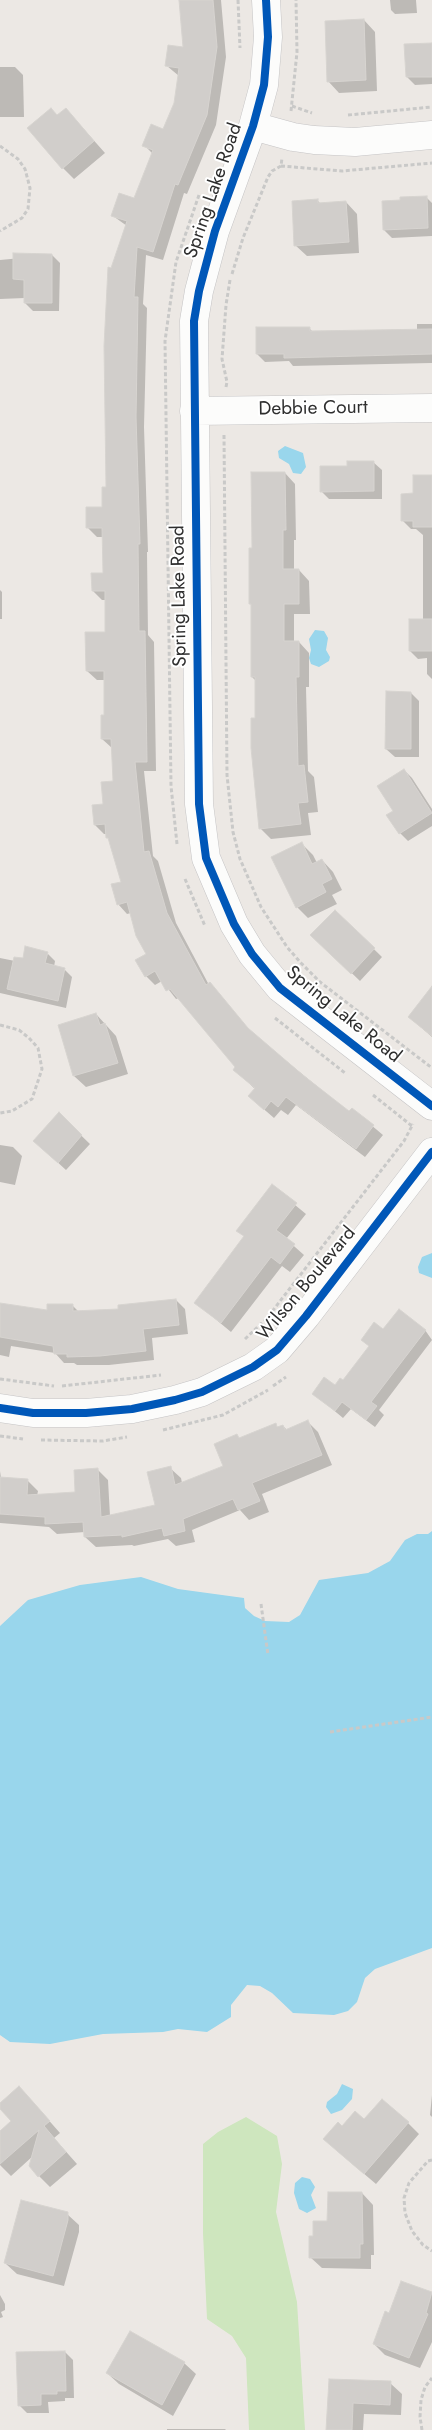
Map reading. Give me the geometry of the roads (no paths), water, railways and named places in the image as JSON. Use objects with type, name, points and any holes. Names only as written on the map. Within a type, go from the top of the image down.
[{"type":"street","name":"Spring Lake Road","points":[[266,0],[268,37],[264,85],[253,126],[215,231],[199,291],[194,321],[199,804],[206,858],[234,924],[252,954],[280,988],[432,1106]]},
{"type":"street","points":[[253,126],[314,140],[355,142],[432,135]]},
{"type":"street","name":"Debbie Court","points":[[194,411],[432,408]]},
{"type":"street","name":"Wilson Boulevard","points":[[0,1408],[33,1413],[86,1413],[132,1409],[202,1392],[253,1367],[277,1350],[306,1316],[432,1152]]},
{"type":"water","points":[[285,446],[303,453],[306,467],[301,474],[293,473],[289,464],[279,458],[278,451]]},
{"type":"water","points":[[315,630],[324,631],[328,638],[326,650],[330,657],[329,661],[319,667],[311,664],[309,658],[311,650],[309,639]]},
{"type":"water","points":[[432,1253],[432,1278],[419,1273],[418,1267],[422,1257]]},
{"type":"water","points":[[432,1531],[432,1948],[375,1969],[365,1978],[357,2002],[348,2011],[334,2015],[293,2013],[272,1993],[260,1986],[247,1985],[231,2005],[231,2017],[207,2032],[178,2029],[163,2032],[103,2034],[50,2044],[10,2042],[0,2035],[0,1626],[28,1600],[80,1585],[141,1577],[178,1589],[244,1598],[245,1608],[254,1616],[265,1621],[289,1622],[300,1615],[319,1580],[368,1573],[390,1561],[405,1540],[417,1534],[428,1534]]},
{"type":"water","points":[[342,2084],[353,2089],[352,2099],[342,2110],[331,2114],[326,2107],[327,2102],[337,2094]]},
{"type":"water","points":[[302,2177],[310,2179],[315,2187],[311,2195],[316,2208],[307,2213],[299,2209],[294,2193],[295,2183]]}]
